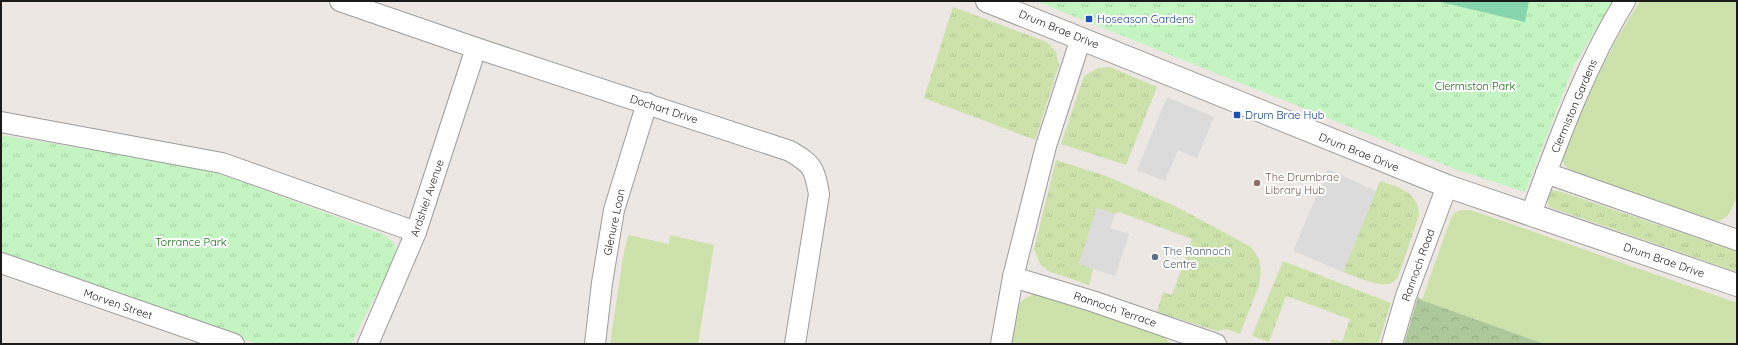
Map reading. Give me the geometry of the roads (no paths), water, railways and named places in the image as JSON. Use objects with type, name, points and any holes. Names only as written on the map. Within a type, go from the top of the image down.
[{"type":"street","name":"Dochart Drive","points":[[340,1],[476,48],[790,151],[808,162],[816,177],[819,194],[795,344]]},
{"type":"street","name":"Drum Brae Drive","points":[[986,1],[1081,38],[1343,146],[1446,186],[1737,285]]},
{"type":"street","name":"Clermiston Gardens","points":[[1531,214],[1574,102],[1605,33],[1624,1]]},
{"type":"street","points":[[1001,344],[1013,277],[1046,146],[1081,38]]},
{"type":"street","name":"Ardshiel Avenue","points":[[368,344],[416,232],[476,48]]},
{"type":"street","name":"Glenure Loan","points":[[595,344],[602,283],[614,210],[647,103]]},
{"type":"street","points":[[1,122],[222,163],[416,232]]},
{"type":"street","points":[[1546,173],[1736,236]]},
{"type":"street","name":"Rannoch Road","points":[[1392,344],[1406,296],[1446,186]]},
{"type":"street","name":"Morven Street","points":[[1,263],[234,344]]},
{"type":"street","name":"Rannoch Terrace","points":[[1013,277],[1092,301],[1195,341],[1216,344]]},
{"type":"place","name":"Hoseason Gardens","points":[[1089,19]]},
{"type":"place","name":"Drum Brae Hub","points":[[1237,115]]},
{"type":"place","name":"The Drumbrae Library Hub","points":[[1257,183]]},
{"type":"place","name":"The Rannoch Centre","points":[[1155,257]]},
{"type":"park label","name":"Clermiston Park","points":[[1475,86]]},
{"type":"park label","name":"Torrance Park","points":[[191,242]]}]
